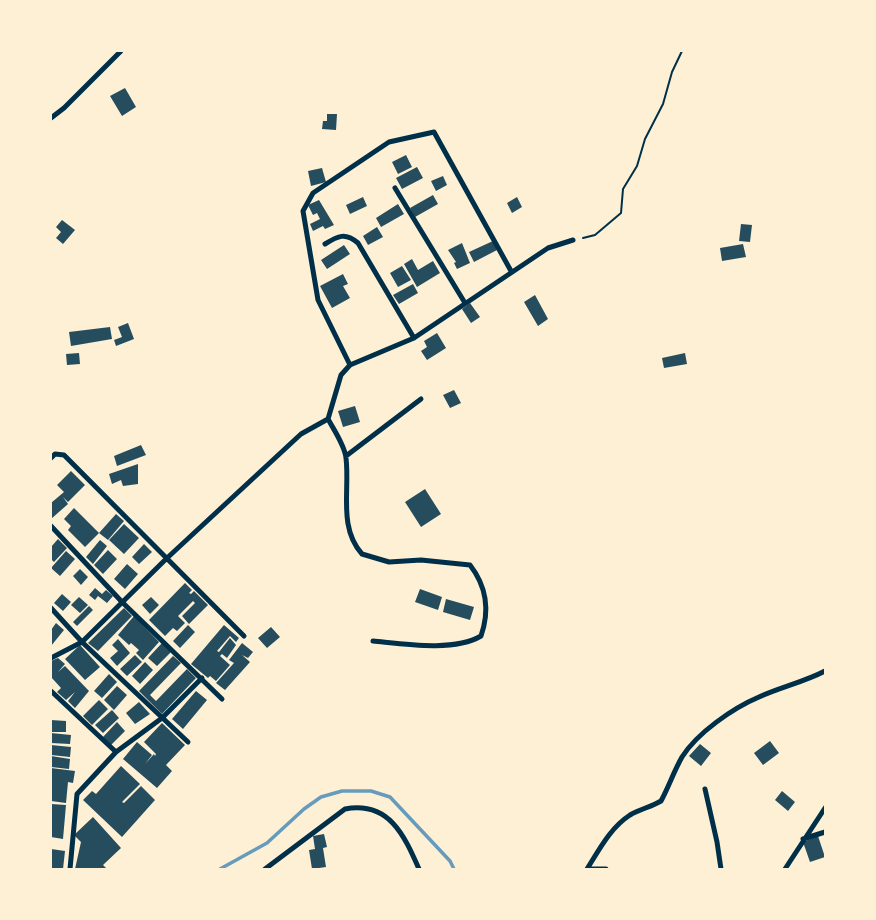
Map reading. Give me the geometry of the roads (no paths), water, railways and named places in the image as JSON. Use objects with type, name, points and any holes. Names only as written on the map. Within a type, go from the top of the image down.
[{"type":"street","points":[[51,118],[121,51]]},
{"type":"street","points":[[350,365],[318,300],[303,211],[313,193],[389,142],[434,132],[511,271]]},
{"type":"street","points":[[395,188],[465,303]]},
{"type":"street","points":[[325,244],[339,236],[349,236],[358,243],[414,338]]},
{"type":"street","points":[[373,641],[419,646],[471,642],[481,636],[486,621],[485,592],[478,575],[470,565],[421,560],[389,562],[362,554],[350,536],[346,499],[346,456],[328,419],[341,374],[350,365],[414,338],[548,248],[573,240]]},
{"type":"street","points":[[346,456],[421,399]]},
{"type":"street","points":[[51,658],[82,642],[166,559],[301,434],[328,419]]},
{"type":"street","points":[[51,458],[55,454],[64,455],[244,636]]},
{"type":"street","points":[[51,526],[122,602],[222,699]]},
{"type":"street","points":[[51,608],[82,642],[188,742]]},
{"type":"street","points":[[606,869],[589,869],[607,836],[632,814],[662,801],[682,756],[706,730],[733,710],[759,697],[825,671]]},
{"type":"street","points":[[70,869],[77,794],[116,752],[162,718],[202,678]]},
{"type":"street","points":[[51,691],[116,752]]},
{"type":"street","points":[[705,789],[721,869]]},
{"type":"street","points":[[265,869],[345,809],[360,806],[373,809],[394,823],[407,842],[419,869]]},
{"type":"street","points":[[785,869],[825,808]]},
{"type":"street","points":[[803,839],[825,832]]},
{"type":"waterway","points":[[220,869],[267,843],[321,797],[342,791],[371,791],[390,797],[450,861],[454,869]]}]
